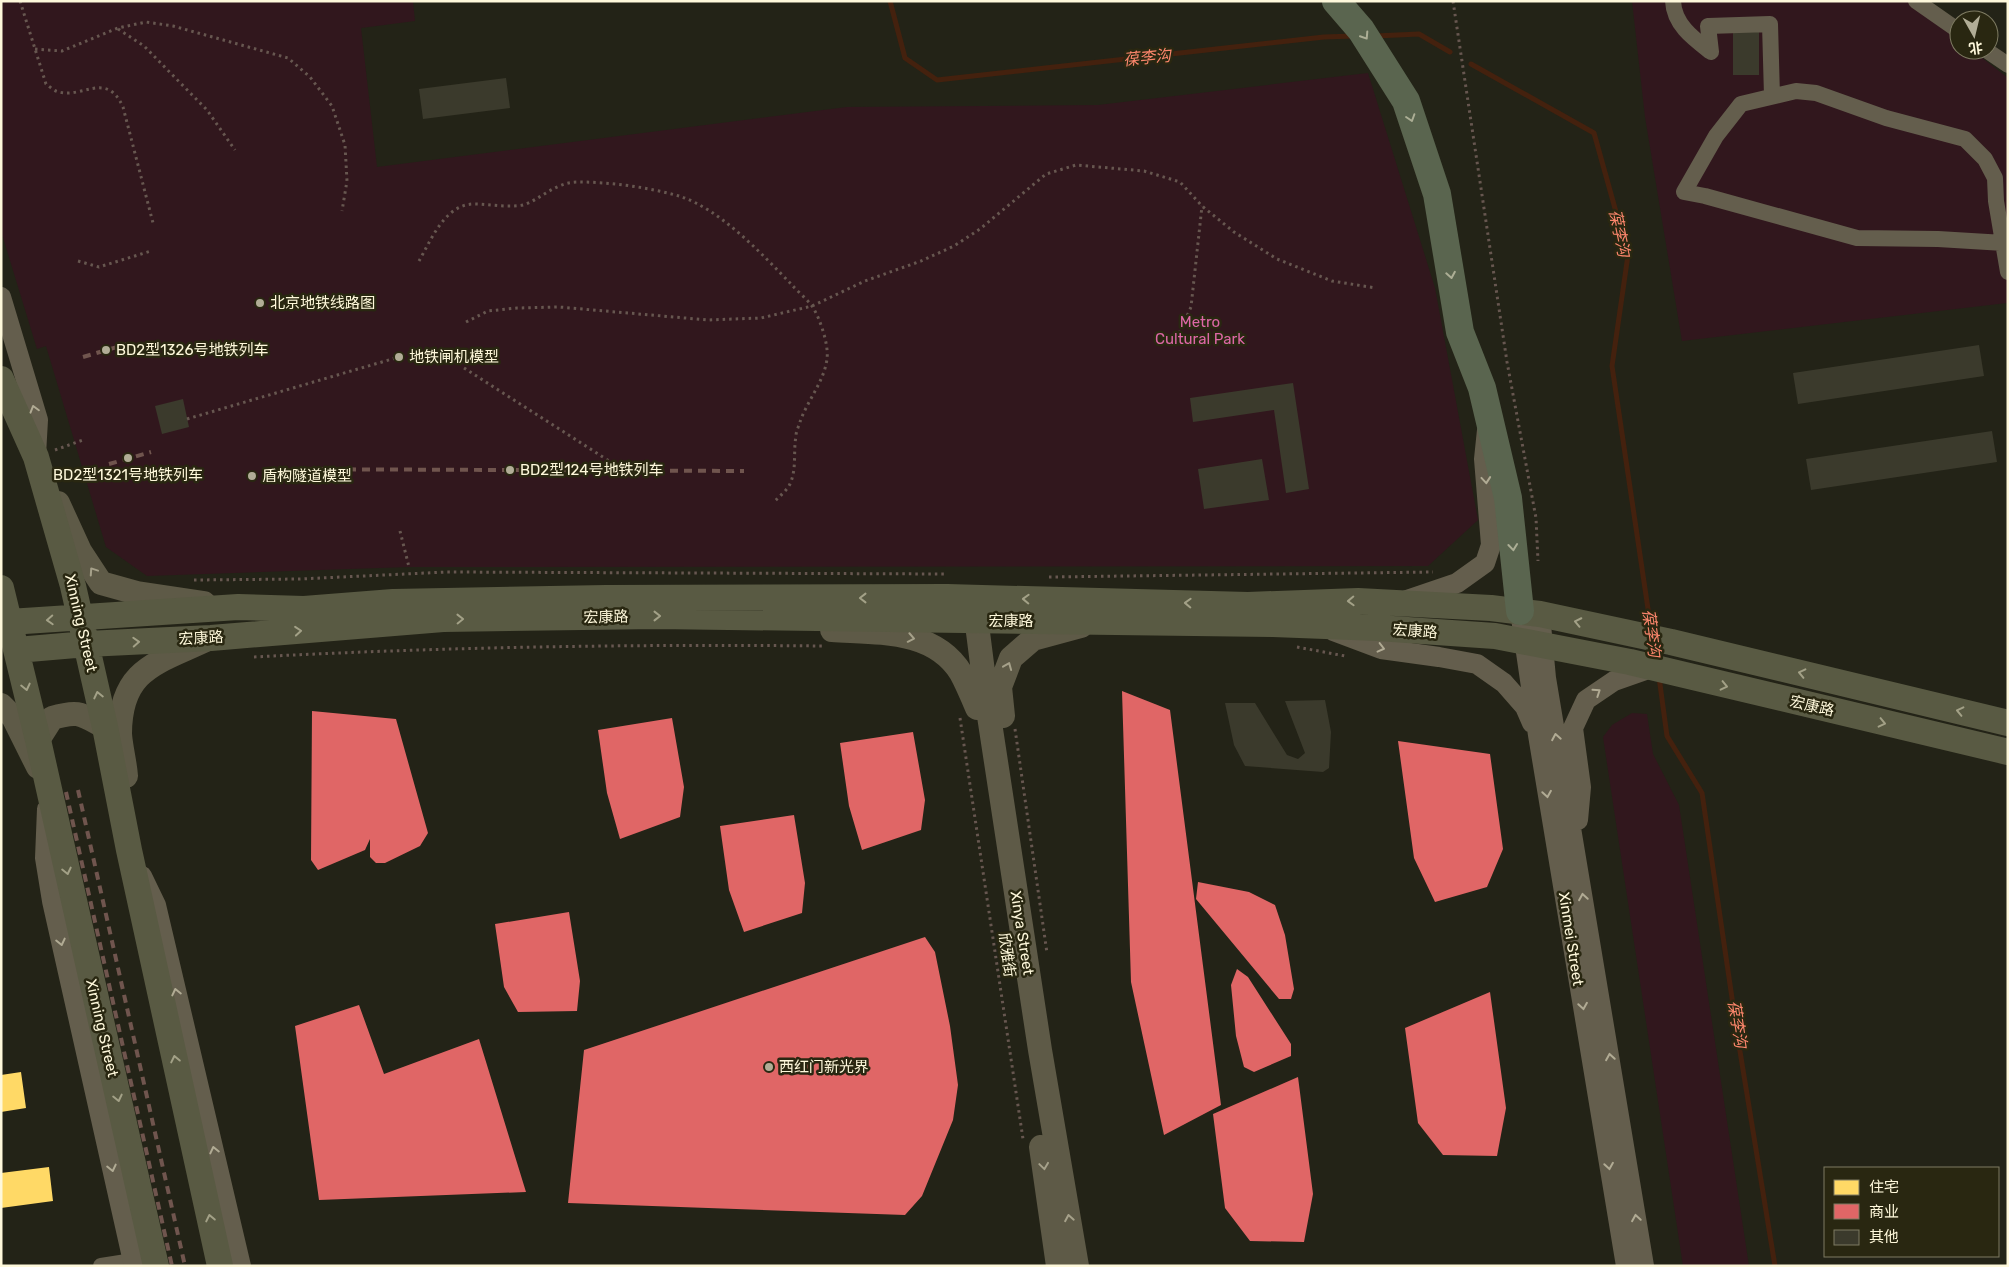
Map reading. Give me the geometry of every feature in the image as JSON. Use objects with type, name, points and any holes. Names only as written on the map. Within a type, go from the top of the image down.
[{"type":"highway","points":[[1336,1],[1361,30],[1406,101],[1437,194],[1460,332],[1482,388],[1508,498],[1530,612]]},
{"type":"main road","name":"Xinning Street","points":[[1,379],[36,457],[87,644],[128,850],[220,1266]]},
{"type":"main road","points":[[36,457],[80,551],[101,583],[137,593],[238,607]]},
{"type":"main road","name":"Xinning Street","points":[[1,588],[9,651],[38,740],[88,966],[141,1264]]},
{"type":"main road","name":"宏康路","points":[[5,623],[238,607],[304,609],[393,602],[606,598],[970,610],[1358,601],[1399,603],[1530,612],[1671,642],[2008,723]]},
{"type":"main road","name":"宏康路","points":[[9,651],[87,644],[211,638],[443,619],[657,616],[948,619],[970,610],[1096,622],[1378,628],[1485,636],[1534,643],[1641,665],[2008,752]]},
{"type":"main road","name":"Xinya Street","points":[[970,610],[969,711],[1058,1266]]},
{"type":"main road","name":"Xinya Street","points":[[970,610],[1005,817],[1040,1050],[1078,1266]]},
{"type":"main road","points":[[742,617],[824,629],[887,633],[923,640],[940,650],[960,672],[969,711]]},
{"type":"main road","points":[[1005,817],[1008,756],[1000,687],[1011,658],[1033,639],[1096,622]]},
{"type":"main road","points":[[128,850],[126,773],[120,735],[122,710],[129,687],[149,667],[211,638]]},
{"type":"main road","points":[[1,705],[14,717],[48,790]]},
{"type":"main road","points":[[38,740],[52,718],[64,714],[80,713],[105,727]]},
{"type":"street","points":[[1673,1],[1674,8],[1686,32],[1711,52],[1708,26],[1770,24],[1772,96]]},
{"type":"street","points":[[1916,1],[1949,24]]},
{"type":"street","points":[[2006,244],[1938,239],[1857,238],[1684,192],[1696,168],[1732,112],[1741,104],[1796,91],[1816,93],[1886,118],[1965,139],[1985,159],[1995,178],[1996,201],[2006,244],[2008,272]]},
{"type":"street","name":"Xinning Street","points":[[1,297],[38,420],[36,457]]},
{"type":"street","points":[[1399,603],[1457,583],[1485,563],[1491,545],[1484,459],[1488,414]]},
{"type":"street","name":"Xinmei Street","points":[[1530,612],[1534,643],[1538,735],[1626,1266]]},
{"type":"street","points":[[1319,626],[1381,650],[1440,656],[1478,664],[1504,683],[1525,707],[1538,735]]},
{"type":"street","name":"Xinmei Street","points":[[1534,643],[1546,678],[1644,1266]]},
{"type":"street","points":[[1576,854],[1580,788],[1573,728],[1586,700],[1641,665]]},
{"type":"street","name":"Xinning Street","points":[[48,790],[45,858],[52,901],[86,1054],[141,1264]]},
{"type":"street","name":"Xinning Street","points":[[128,850],[156,905],[241,1266]]},
{"type":"street","points":[[86,1054],[88,966]]},
{"type":"street","points":[[102,1266],[141,1264]]},
{"type":"street","points":[[241,1266],[258,1266]]},
{"type":"path","points":[[20,1],[46,84],[56,91],[68,92],[97,88],[109,89],[119,97],[154,223]]},
{"type":"path","points":[[1453,1],[1507,362],[1536,518],[1538,566]]},
{"type":"path","points":[[35,49],[62,51],[118,28],[146,22],[173,26],[288,58],[310,77],[332,106],[345,145],[347,181],[342,211]]},
{"type":"path","points":[[118,28],[144,46],[207,110],[235,150]]},
{"type":"path","points":[[466,322],[488,311],[517,308],[560,307],[708,320],[761,318],[812,306],[865,281],[921,261],[954,246],[980,229],[1046,174],[1076,165],[1144,171],[1180,182],[1202,206],[1234,232],[1277,259],[1332,282],[1376,288]]},
{"type":"path","points":[[420,261],[432,238],[448,215],[460,206],[472,204],[507,206],[524,204],[551,189],[575,182],[613,185],[680,197],[707,210],[730,227],[778,271],[812,306],[826,341],[827,359],[822,376],[801,418],[796,435],[796,466],[790,486],[775,501]]},
{"type":"path","points":[[1174,345],[1191,307],[1202,206]]},
{"type":"path","points":[[78,261],[99,267],[151,251]]},
{"type":"path","points":[[188,419],[399,357]]},
{"type":"path","points":[[464,368],[617,466]]},
{"type":"path","points":[[36,457],[83,440]]},
{"type":"path","points":[[400,531],[409,567]]},
{"type":"path","name":"宏康路","points":[[252,657],[391,650],[664,645],[828,646]]},
{"type":"path","points":[[1287,647],[1346,656]]},
{"type":"path","name":"欣雅街","points":[[969,711],[1023,1144]]},
{"type":"path","points":[[1013,720],[1048,957]]},
{"type":"green space","name":"Metro Cultural Park","points":[[1,1],[413,1],[415,21],[361,28],[377,167],[847,107],[1098,105],[1368,73],[1435,288],[1478,520],[1428,566],[409,567],[147,576],[106,547],[46,346],[37,349],[1,231]]},
{"type":"green space","points":[[1632,1],[1909,1],[1949,31],[1949,60],[1985,60],[2008,78],[2008,307],[2007,303],[1682,341],[1645,117]]},
{"type":"green space","points":[[1632,713],[1647,714],[1653,754],[1679,805],[1749,1266],[1683,1266],[1603,737],[1612,725]]},
{"type":"building: 住宅","points":[[21,1072],[26,1108],[1,1112],[1,1075]]},
{"type":"building: 住宅","points":[[49,1167],[53,1201],[1,1208],[1,1173]]},
{"type":"building: 商业","points":[[1122,691],[1170,710],[1221,1105],[1164,1135],[1131,982]]},
{"type":"building: 商业","points":[[312,711],[396,719],[428,833],[420,846],[385,863],[376,863],[370,857],[370,839],[365,850],[318,870],[311,860]]},
{"type":"building: 商业","points":[[672,718],[684,787],[680,817],[620,839],[607,793],[598,730]]},
{"type":"building: 商业","points":[[913,732],[925,800],[921,830],[862,850],[849,806],[840,743]]},
{"type":"building: 商业","points":[[1398,741],[1490,754],[1503,849],[1487,887],[1435,902],[1414,858]]},
{"type":"building: 商业","points":[[794,815],[805,883],[802,913],[744,932],[729,890],[720,826]]},
{"type":"building: 商业","points":[[1198,882],[1249,892],[1275,905],[1285,935],[1294,989],[1291,999],[1279,999],[1196,899]]},
{"type":"building: 商业","points":[[569,912],[580,981],[577,1011],[518,1012],[504,987],[495,924]]},
{"type":"building: 商业","name":"西红门新光界","points":[[925,937],[935,952],[950,1026],[958,1085],[953,1120],[922,1196],[905,1215],[568,1203],[584,1050]]},
{"type":"building: 商业","points":[[1237,969],[1248,977],[1291,1044],[1291,1056],[1254,1072],[1244,1067],[1236,1036],[1231,985]]},
{"type":"building: 商业","points":[[1490,992],[1506,1108],[1497,1156],[1443,1155],[1418,1123],[1405,1028]]},
{"type":"building: 商业","points":[[359,1005],[384,1074],[479,1039],[526,1192],[319,1200],[295,1026]]},
{"type":"building: 商业","points":[[1298,1077],[1313,1194],[1304,1242],[1250,1241],[1225,1208],[1213,1114]]},
{"type":"building: 其他","points":[[1733,30],[1759,30],[1759,75],[1733,75]]},
{"type":"building: 其他","points":[[506,78],[510,108],[423,119],[419,89]]},
{"type":"building: 其他","points":[[1979,345],[1984,376],[1798,404],[1793,373]]},
{"type":"building: 其他","points":[[1293,383],[1309,489],[1286,493],[1274,410],[1193,422],[1190,398]]},
{"type":"building: 其他","points":[[183,399],[189,427],[162,434],[155,406]]},
{"type":"building: 其他","points":[[1992,431],[1997,462],[1811,490],[1806,459]]},
{"type":"building: 其他","points":[[1262,459],[1269,500],[1204,509],[1198,469]]},
{"type":"building: 其他","points":[[1325,700],[1331,732],[1329,768],[1323,772],[1245,766],[1234,745],[1225,703],[1255,703],[1287,755],[1298,759],[1305,753],[1285,701]]},
{"type":"waterway","name":"葆李沟","points":[[890,1],[905,58],[937,80],[1324,37],[1354,36]]},
{"type":"waterway","name":"葆李沟","points":[[1375,36],[1419,34],[1450,52]]},
{"type":"waterway","name":"葆李沟","points":[[1471,64],[1594,133],[1628,255],[1612,366],[1651,629]]},
{"type":"waterway","name":"葆李沟","points":[[1659,677],[1667,736],[1702,793],[1738,1039],[1775,1266]]},
{"type":"railway","points":[[83,357],[127,344]]},
{"type":"railway","points":[[109,464],[151,452]]},
{"type":"railway","points":[[264,469],[744,471]]},
{"type":"railway","points":[[78,790],[185,1266]]},
{"type":"railway","points":[[66,792],[172,1266]]},
{"type":"place","name":"北京地铁线路图","points":[[260,303]]},
{"type":"place","name":"BD2型1326号地铁列车","points":[[106,350]]},
{"type":"place","name":"地铁闸机模型","points":[[399,357]]},
{"type":"place","name":"BD2型1321号地铁列车","points":[[128,458]]},
{"type":"place","name":"BD2型124号地铁列车","points":[[510,470]]},
{"type":"place","name":"盾构隧道模型","points":[[252,476]]},
{"type":"place","name":"西红门新光界","points":[[769,1067]]}]
